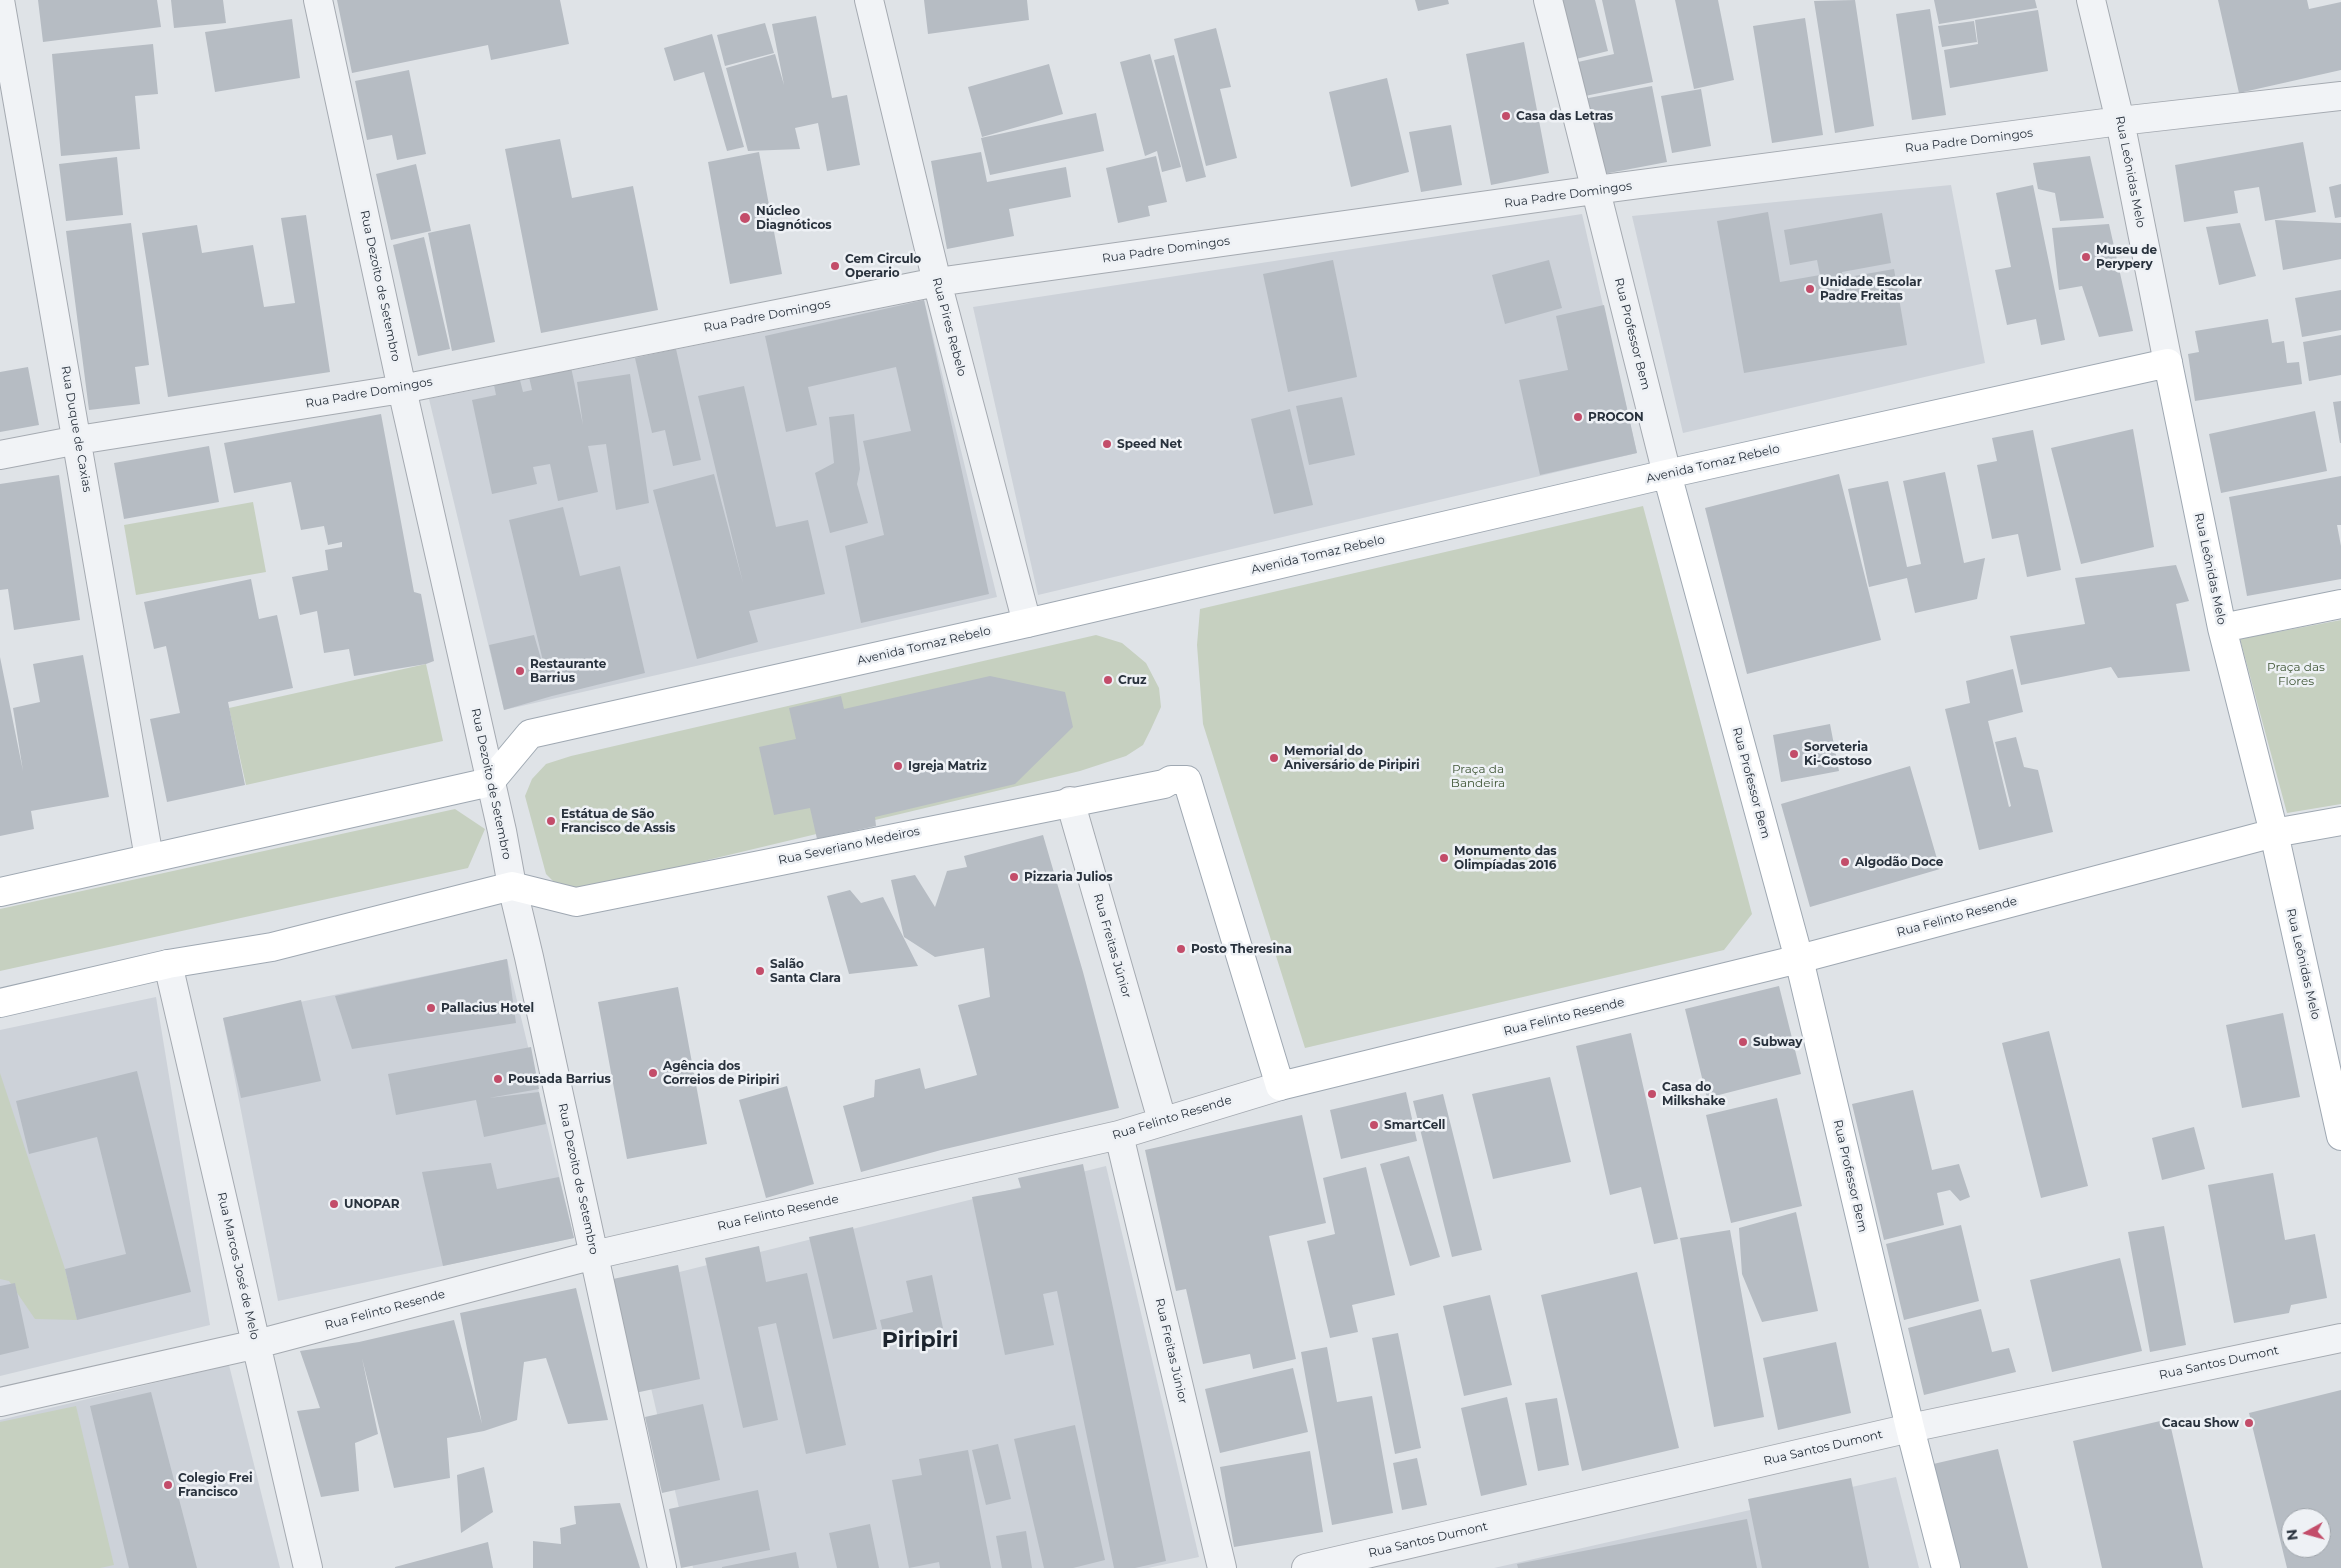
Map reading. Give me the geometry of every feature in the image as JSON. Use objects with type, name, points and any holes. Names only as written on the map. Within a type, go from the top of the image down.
[{"type":"main road","name":"Avenida Tomaz Rebelo","points":[[490,782],[530,734],[1027,623],[1667,474],[2168,363]]},
{"type":"main road","name":"Rua Leônidas Melo","points":[[2168,363],[2222,628],[2274,833],[2341,1136]]},
{"type":"main road","name":"Rua Professor Bem","points":[[1667,474],[1799,959],[1910,1428],[1946,1568]]},
{"type":"main road","points":[[2222,628],[2341,604]]},
{"type":"main road","name":"Rua Severiano Medeiros","points":[[512,886],[576,902],[1070,801],[1164,784],[1171,780],[1187,780],[1280,1086]]},
{"type":"main road","points":[[0,892],[490,782]]},
{"type":"main road","name":"Rua Felinto Resende","points":[[1280,1086],[1799,959],[2274,833],[2341,821]]},
{"type":"main road","points":[[0,1003],[168,964],[272,947],[512,886]]},
{"type":"street","name":"Rua Duque de Caxias","points":[[0,0],[78,440],[148,858]]},
{"type":"street","name":"Rua Dezoito de Setembro","points":[[318,0],[512,886],[530,957],[662,1568]]},
{"type":"street","name":"Rua Pires Rebelo","points":[[869,0],[937,282],[1027,623]]},
{"type":"street","name":"Rua Professor Bem","points":[[1548,0],[1667,474]]},
{"type":"street","name":"Rua Leônidas Melo","points":[[2091,0],[2120,122],[2168,363]]},
{"type":"street","name":"Rua Padre Domingos","points":[[0,455],[78,440],[402,389],[937,282],[1596,190],[2120,122],[2341,96]]},
{"type":"street","name":"Rua Freitas Júnior","points":[[1070,801],[1162,1120]]},
{"type":"street","name":"Rua Marcos José de Melo","points":[[168,964],[308,1568]]},
{"type":"street","name":"Rua Felinto Resende","points":[[0,1402],[257,1344],[594,1255],[1119,1135],[1162,1120],[1280,1086]]},
{"type":"street","name":"Rua Freitas Júnior","points":[[1119,1135],[1222,1568]]},
{"type":"street","name":"Rua Santos Dumont","points":[[1306,1568],[1910,1428],[2341,1338]]},
{"type":"shaded area","name":"Unidade Escolar Padre Freitas","points":[[1951,185],[1985,363],[1683,433],[1632,216]]},
{"type":"shaded area","points":[[1582,214],[1637,453],[1038,595],[973,307]]},
{"type":"shaded area","points":[[924,300],[997,597],[504,710],[429,399]]},
{"type":"shaded area","points":[[507,959],[574,1238],[278,1301],[223,1018]]},
{"type":"shaded area","points":[[156,997],[210,1325],[0,1376],[0,1030]]},
{"type":"shaded area","points":[[1106,1166],[1199,1557],[1148,1568],[693,1568],[627,1285]]},
{"type":"shaded area","points":[[229,1365],[280,1568],[0,1568],[0,1420]]},
{"type":"shaded area","points":[[1896,1477],[1919,1568],[1494,1568]]},
{"type":"green space","points":[[253,502],[266,572],[136,595],[124,525]]},
{"type":"green space","name":"Praça da Bandeira","points":[[1643,506],[1752,914],[1724,950],[1305,1048],[1203,724],[1197,645],[1200,609]]},
{"type":"green space","name":"Praça das Flores","points":[[2341,620],[2341,804],[2287,813],[2240,639]]},
{"type":"green space","points":[[1096,635],[1122,643],[1146,663],[1159,688],[1161,707],[1151,729],[1143,745],[1126,756],[1080,771],[578,891],[560,888],[546,874],[525,796],[532,779],[546,764],[571,756]]},
{"type":"green space","points":[[426,664],[443,741],[246,785],[229,708]]},
{"type":"green space","points":[[455,809],[485,829],[468,868],[0,971],[0,909]]},
{"type":"green space","points":[[0,1073],[65,1269],[77,1320],[35,1319],[9,1281],[0,1279]]},
{"type":"green space","points":[[76,1406],[114,1565],[100,1568],[0,1568],[0,1422]]},
{"type":"building","points":[[38,0],[157,0],[161,27],[43,42]]},
{"type":"building","points":[[171,0],[223,0],[226,23],[174,28]]},
{"type":"building","points":[[337,0],[560,0],[569,44],[491,60],[488,45],[352,73]]},
{"type":"building","points":[[924,0],[1027,0],[1029,20],[928,34]]},
{"type":"building","points":[[1415,0],[1448,0],[1449,4],[1418,11]]},
{"type":"building","points":[[1560,0],[1595,0],[1608,51],[1576,59]]},
{"type":"building","points":[[1602,0],[1635,0],[1653,82],[1585,96],[1578,62],[1614,54]]},
{"type":"building","points":[[1675,0],[1718,0],[1734,80],[1694,89]]},
{"type":"building","points":[[1855,0],[1874,126],[1835,133],[1814,1]]},
{"type":"building","points":[[1934,0],[2035,0],[2037,8],[1939,24]]},
{"type":"building","points":[[2218,0],[2307,0],[2309,9],[2341,2],[2341,70],[2239,93]]},
{"type":"building","points":[[1930,9],[1946,115],[1912,120],[1896,14]]},
{"type":"building","points":[[2038,10],[2048,71],[1950,88],[1944,50],[1978,44],[1975,20]]},
{"type":"building","points":[[816,16],[832,98],[847,95],[860,165],[827,171],[818,123],[795,128],[800,149],[748,151],[726,68],[775,54],[784,85],[772,24]]},
{"type":"building","points":[[1805,18],[1823,135],[1772,143],[1753,26]]},
{"type":"building","points":[[292,19],[300,78],[215,92],[205,32]]},
{"type":"building","points":[[1974,21],[1977,42],[1942,47],[1938,26]]},
{"type":"building","points":[[765,23],[774,53],[725,66],[717,35]]},
{"type":"building","points":[[1216,28],[1231,87],[1220,89],[1237,158],[1206,166],[1174,39]]},
{"type":"building","points":[[712,34],[744,147],[727,151],[704,72],[674,81],[664,48]]},
{"type":"building","points":[[1524,42],[1549,173],[1491,185],[1466,54]]},
{"type":"building","points":[[153,44],[158,94],[135,96],[140,149],[61,156],[52,54]]},
{"type":"building","points":[[1150,54],[1181,167],[1162,172],[1157,151],[1145,156],[1120,62]]},
{"type":"building","points":[[1174,55],[1206,177],[1186,182],[1154,60]]},
{"type":"building","points":[[1049,64],[1063,114],[982,137],[968,87]]},
{"type":"building","points":[[409,70],[426,154],[397,160],[392,135],[367,140],[355,81]]},
{"type":"building","points":[[1387,78],[1409,172],[1351,187],[1329,92]]},
{"type":"building","points":[[1652,86],[1667,162],[1593,176],[1578,100]]},
{"type":"building","points":[[1701,89],[1711,146],[1672,153],[1661,96]]},
{"type":"building","points":[[1096,113],[1104,151],[990,175],[981,138]]},
{"type":"building","points":[[1451,125],[1462,185],[1421,192],[1409,132]]},
{"type":"building","points":[[560,139],[572,198],[633,186],[658,310],[541,333],[505,149]]},
{"type":"building","points":[[2303,142],[2316,212],[2265,221],[2259,187],[2234,191],[2238,213],[2184,222],[2175,165]]},
{"type":"building","name":"Núcleo Diagnóticos","points":[[759,152],[782,274],[730,284],[708,162]]},
{"type":"building","points":[[981,152],[987,182],[1066,167],[1071,197],[1009,209],[1014,236],[947,249],[931,161]]},
{"type":"building","points":[[1156,156],[1167,202],[1148,206],[1150,216],[1118,223],[1106,168]]},
{"type":"building","points":[[2090,156],[2104,218],[2060,221],[2055,193],[2038,189],[2033,163]]},
{"type":"building","points":[[117,157],[123,215],[66,221],[59,164]]},
{"type":"building","points":[[416,164],[431,231],[391,240],[376,174]]},
{"type":"building","points":[[2341,184],[2341,217],[2335,218],[2329,187]]},
{"type":"building","points":[[2033,185],[2065,340],[2041,345],[2036,319],[2007,325],[1995,270],[2011,267],[1996,193]]},
{"type":"building","points":[[1768,212],[1780,282],[1820,275],[1817,260],[1790,265],[1784,230],[1882,213],[1891,263],[1842,272],[1843,278],[1894,269],[1907,345],[1744,373],[1717,221]]},
{"type":"building","points":[[306,215],[330,372],[168,397],[142,233],[197,225],[202,253],[253,245],[264,307],[295,303],[281,218]]},
{"type":"building","points":[[2275,220],[2341,223],[2341,259],[2283,270]]},
{"type":"building","points":[[131,223],[149,365],[135,367],[140,404],[89,410],[66,231]]},
{"type":"building","points":[[2240,223],[2256,276],[2219,285],[2206,227]]},
{"type":"building","points":[[470,224],[495,342],[452,351],[428,233]]},
{"type":"building","name":"Museu de Perypery","points":[[2109,224],[2133,331],[2099,337],[2082,286],[2059,290],[2052,228]]},
{"type":"building","points":[[424,237],[450,349],[418,356],[393,245]]},
{"type":"building","points":[[1333,260],[1357,377],[1288,392],[1263,274]]},
{"type":"building","points":[[1549,260],[1562,308],[1505,324],[1492,275]]},
{"type":"building","points":[[2341,290],[2341,330],[2302,337],[2295,298]]},
{"type":"building","points":[[924,300],[989,594],[861,623],[845,546],[884,535],[863,441],[911,431],[896,367],[808,387],[817,425],[786,432],[765,336]]},
{"type":"building","name":"PROCON","points":[[1604,305],[1637,453],[1540,475],[1519,380],[1568,370],[1556,316]]},
{"type":"building","points":[[2268,319],[2272,343],[2284,341],[2287,363],[2299,362],[2302,384],[2195,401],[2188,354],[2199,352],[2195,331]]},
{"type":"building","points":[[2341,335],[2341,375],[2309,381],[2303,342]]},
{"type":"building","points":[[676,349],[701,460],[673,466],[665,430],[652,433],[635,358]]},
{"type":"building","points":[[28,367],[39,425],[0,432],[0,372]]},
{"type":"building","points":[[571,367],[583,425],[577,382],[630,374],[649,503],[616,510],[606,444],[588,446],[598,492],[558,501],[550,464],[533,467],[537,484],[492,494],[472,400],[496,395],[494,385],[520,380],[523,392],[532,390],[529,377]]},
{"type":"building","points":[[744,386],[776,527],[808,520],[825,594],[749,611],[758,642],[697,659],[653,490],[714,474],[743,583],[698,396]]},
{"type":"building","points":[[1342,397],[1355,455],[1309,465],[1296,406]]},
{"type":"building","points":[[2341,401],[2341,443],[2340,443],[2333,402]]},
{"type":"building","points":[[1290,409],[1313,505],[1274,514],[1251,419]]},
{"type":"building","points":[[2315,411],[2327,471],[2221,493],[2209,434]]},
{"type":"building","points":[[381,414],[414,592],[421,594],[434,661],[354,676],[349,649],[324,653],[317,611],[300,615],[292,577],[328,570],[325,550],[342,547],[342,542],[328,545],[324,526],[301,530],[291,482],[234,493],[224,443]]},
{"type":"building","points":[[854,414],[860,469],[857,484],[868,523],[830,533],[815,473],[834,463],[829,417]]},
{"type":"building","points":[[2133,429],[2154,547],[2081,564],[2051,448]]},
{"type":"building","points":[[2033,430],[2061,570],[2027,577],[2018,534],[1992,539],[1977,465],[1997,461],[1992,438]]},
{"type":"building","points":[[209,446],[219,502],[124,519],[114,463]]},
{"type":"building","points":[[1945,472],[1964,563],[1985,558],[1977,599],[1915,613],[1907,578],[1869,587],[1848,489],[1888,481],[1907,567],[1921,564],[1903,481]]},
{"type":"building","points":[[1839,474],[1881,640],[1747,674],[1705,508]]},
{"type":"building","points":[[59,475],[80,620],[14,630],[8,589],[0,590],[0,484]]},
{"type":"building","points":[[2341,476],[2341,525],[2337,525],[2341,546],[2341,579],[2247,596],[2229,497]]},
{"type":"building","points":[[563,507],[580,576],[620,566],[645,673],[504,710],[489,645],[534,635],[549,686],[509,520]]},
{"type":"building","points":[[2176,565],[2189,601],[2176,604],[2190,671],[2118,678],[2111,667],[2021,685],[2010,636],[2085,624],[2075,578]]},
{"type":"building","points":[[251,579],[259,619],[277,615],[293,688],[228,702],[245,785],[167,802],[150,719],[180,713],[166,646],[154,649],[144,602]]},
{"type":"building","points":[[83,655],[109,797],[31,811],[34,829],[0,836],[0,657],[23,771],[13,708],[40,702],[33,664]]},
{"type":"building","points":[[2013,669],[2023,712],[1988,721],[2009,807],[2011,806],[1995,742],[2016,737],[2024,767],[2038,770],[2053,832],[1979,850],[1945,709],[1970,703],[1966,681]]},
{"type":"building","name":"Igreja Matriz","points":[[990,676],[1065,692],[1073,727],[1015,784],[875,817],[876,826],[817,839],[810,808],[774,815],[759,747],[796,739],[789,708],[841,696],[844,709]]},
{"type":"building","points":[[1830,724],[1839,771],[1781,782],[1773,735]]},
{"type":"building","points":[[1910,766],[1940,869],[1810,907],[1781,804]]},
{"type":"building","points":[[1043,835],[1083,972],[1119,1108],[941,1150],[861,1172],[843,1106],[874,1097],[875,1080],[920,1068],[925,1089],[977,1075],[958,1005],[990,997],[984,948],[935,957],[904,937],[891,880],[915,875],[935,907],[947,871],[967,867],[964,856]]},
{"type":"building","points":[[850,890],[861,903],[883,897],[918,966],[849,974],[827,896]]},
{"type":"building","points":[[507,959],[516,1023],[352,1049],[335,996]]},
{"type":"building","points":[[1779,986],[1801,1074],[1707,1098],[1685,1009]]},
{"type":"building","name":"Agência dos Correios de Piripiri","points":[[678,987],[707,1144],[627,1159],[598,1002]]},
{"type":"building","points":[[301,1000],[321,1081],[241,1098],[223,1018]]},
{"type":"building","points":[[2283,1013],[2300,1097],[2242,1108],[2226,1025]]},
{"type":"building","points":[[2049,1031],[2088,1186],[2041,1198],[2002,1043]]},
{"type":"building","points":[[1631,1033],[1678,1239],[1654,1244],[1641,1187],[1610,1195],[1576,1046]]},
{"type":"building","points":[[531,1047],[539,1089],[489,1098],[539,1092],[546,1124],[484,1137],[476,1100],[396,1115],[388,1074]]},
{"type":"building","points":[[137,1071],[191,1292],[77,1320],[65,1269],[126,1254],[97,1137],[29,1154],[16,1101]]},
{"type":"building","points":[[1550,1077],[1571,1162],[1493,1179],[1472,1094]]},
{"type":"building","points":[[787,1086],[814,1184],[766,1198],[739,1100]]},
{"type":"building","points":[[1913,1090],[1932,1170],[1959,1164],[1970,1197],[1960,1201],[1950,1190],[1937,1193],[1944,1225],[1884,1240],[1852,1104]]},
{"type":"building","points":[[1406,1092],[1417,1141],[1341,1159],[1330,1110]]},
{"type":"building","points":[[1443,1094],[1482,1250],[1452,1257],[1413,1101]]},
{"type":"building","points":[[1777,1098],[1802,1206],[1731,1223],[1706,1115]]},
{"type":"building","points":[[1302,1115],[1326,1223],[1269,1236],[1296,1359],[1253,1369],[1250,1354],[1203,1364],[1186,1289],[1176,1291],[1145,1150]]},
{"type":"building","points":[[2194,1127],[2205,1169],[2162,1180],[2152,1138]]},
{"type":"building","points":[[1409,1156],[1440,1257],[1410,1266],[1380,1164]]},
{"type":"building","points":[[491,1163],[497,1189],[559,1177],[574,1238],[443,1266],[422,1172]]},
{"type":"building","points":[[1083,1164],[1166,1561],[1135,1568],[1114,1568],[1057,1291],[1043,1294],[1054,1345],[1005,1355],[972,1197],[1021,1188],[1018,1178]]},
{"type":"building","points":[[1366,1167],[1395,1295],[1352,1305],[1358,1332],[1330,1338],[1307,1241],[1335,1234],[1323,1178]]},
{"type":"building","points":[[2273,1173],[2285,1240],[2315,1234],[2327,1298],[2291,1305],[2289,1313],[2234,1323],[2208,1185]]},
{"type":"building","points":[[1796,1212],[1818,1311],[1762,1322],[1742,1274],[1739,1228]]},
{"type":"building","points":[[1961,1225],[1979,1301],[1904,1320],[1886,1244]]},
{"type":"building","points":[[2164,1226],[2186,1345],[2150,1352],[2128,1232]]},
{"type":"building","points":[[853,1227],[877,1329],[833,1339],[809,1237]]},
{"type":"building","points":[[1730,1230],[1764,1417],[1714,1427],[1680,1238]]},
{"type":"building","points":[[759,1246],[766,1282],[807,1273],[846,1445],[806,1454],[776,1323],[758,1327],[778,1420],[743,1428],[705,1258]]},
{"type":"building","points":[[2120,1258],[2142,1351],[2052,1372],[2030,1280]]},
{"type":"building","points":[[678,1265],[700,1379],[635,1393],[613,1279]]},
{"type":"building","points":[[1637,1272],[1679,1448],[1582,1471],[1541,1295]]},
{"type":"building","points":[[932,1275],[943,1328],[885,1341],[880,1320],[913,1312],[906,1281]]},
{"type":"building","points":[[15,1283],[29,1348],[0,1355],[0,1286]]},
{"type":"building","points":[[576,1288],[608,1420],[568,1424],[546,1358],[524,1362],[517,1420],[484,1431],[447,1438],[450,1478],[394,1488],[362,1358],[378,1434],[355,1443],[359,1491],[321,1497],[297,1411],[320,1408],[300,1351],[359,1342],[454,1320],[482,1424],[460,1313]]},
{"type":"building","points":[[1490,1295],[1512,1385],[1464,1396],[1443,1306]]},
{"type":"building","points":[[1981,1309],[1992,1352],[2009,1348],[2016,1372],[1924,1395],[1908,1328]]},
{"type":"building","points":[[1398,1333],[1421,1448],[1395,1454],[1372,1338]]},
{"type":"building","points":[[1836,1342],[1851,1413],[1778,1430],[1763,1358]]},
{"type":"building","points":[[1327,1347],[1337,1402],[1372,1396],[1393,1513],[1332,1525],[1301,1352]]},
{"type":"building","points":[[1293,1368],[1308,1432],[1220,1453],[1205,1389]]},
{"type":"building","points":[[2341,1390],[2341,1568],[2287,1568],[2285,1558],[2331,1558],[2331,1508],[2281,1508],[2281,1544],[2249,1413]]},
{"type":"building","points":[[151,1392],[197,1568],[129,1568],[90,1406]]},
{"type":"building","points":[[1507,1397],[1527,1485],[1481,1496],[1461,1408]]},
{"type":"building","points":[[1557,1398],[1569,1465],[1538,1471],[1525,1403]]},
{"type":"building","points":[[703,1404],[720,1480],[662,1493],[645,1417]]},
{"type":"building","points":[[2169,1419],[2203,1568],[2102,1568],[2073,1441]]},
{"type":"building","points":[[1075,1425],[1105,1560],[1073,1568],[1044,1568],[1014,1439]]},
{"type":"building","points":[[998,1444],[1011,1499],[986,1505],[972,1450]]},
{"type":"building","points":[[1998,1449],[2028,1568],[1956,1568],[1929,1465]]},
{"type":"building","points":[[968,1450],[991,1568],[940,1568],[939,1562],[909,1568],[892,1480],[922,1475],[919,1459]]},
{"type":"building","points":[[1310,1451],[1323,1532],[1234,1547],[1220,1467]]},
{"type":"building","points":[[1417,1458],[1427,1505],[1402,1510],[1393,1463]]},
{"type":"building","points":[[484,1467],[493,1512],[461,1533],[457,1475]]},
{"type":"building","points":[[1851,1478],[1869,1568],[1762,1568],[1748,1499]]},
{"type":"building","points":[[758,1490],[770,1550],[681,1568],[669,1509]]},
{"type":"building","points":[[620,1503],[640,1568],[533,1568],[533,1541],[561,1544],[560,1528],[576,1524],[574,1506]]},
{"type":"building","points":[[1747,1519],[1757,1568],[1518,1568],[1517,1564]]},
{"type":"building","points":[[870,1524],[879,1568],[837,1568],[829,1533]]},
{"type":"building","points":[[1026,1531],[1032,1568],[1002,1568],[996,1536]]},
{"type":"building","points":[[488,1542],[493,1568],[395,1568],[395,1567]]},
{"type":"building","points":[[796,1552],[799,1568],[722,1568],[722,1567]]},
{"type":"place","name":"Casa das Letras","points":[[1506,116]]},
{"type":"place","name":"Núcleo Diagnóticos","points":[[745,218]]},
{"type":"place","name":"Museu de Perypery","points":[[2086,257]]},
{"type":"place","name":"Cem Circulo Operario","points":[[835,266]]},
{"type":"place","name":"Unidade Escolar Padre Freitas","points":[[1810,289]]},
{"type":"place","name":"PROCON","points":[[1578,417]]},
{"type":"place","name":"Speed Net","points":[[1107,444]]},
{"type":"place","name":"Restaurante Barrius","points":[[520,671]]},
{"type":"place","name":"Cruz","points":[[1108,680]]},
{"type":"place","name":"Sorveteria Ki-Gostoso","points":[[1794,754]]},
{"type":"place","name":"Memorial do Aniversário de Piripiri","points":[[1274,758]]},
{"type":"place","name":"Igreja Matriz","points":[[898,766]]},
{"type":"place","name":"Estátua de São Francisco de Assis","points":[[551,821]]},
{"type":"place","name":"Monumento das Olimpíadas 2016","points":[[1444,858]]},
{"type":"place","name":"Algodão Doce","points":[[1845,862]]},
{"type":"place","name":"Pizzaria Julios","points":[[1014,877]]},
{"type":"place","name":"Posto Theresina","points":[[1181,949]]},
{"type":"place","name":"Salão Santa Clara","points":[[760,971]]},
{"type":"place","name":"Pallacius Hotel","points":[[431,1008]]},
{"type":"place","name":"Subway","points":[[1743,1042]]},
{"type":"place","name":"Agência dos Correios de Piripiri","points":[[653,1073]]},
{"type":"place","name":"Pousada Barrius","points":[[498,1079]]},
{"type":"place","name":"Casa do Milkshake","points":[[1652,1094]]},
{"type":"place","name":"SmartCell","points":[[1374,1125]]},
{"type":"place","name":"UNOPAR","points":[[334,1204]]},
{"type":"place","name":"Cacau Show","points":[[2249,1423]]},
{"type":"place","name":"Colegio Frei Francisco","points":[[168,1485]]},
{"type":"district","name":"Piripiri","points":[[920,1341]]}]
